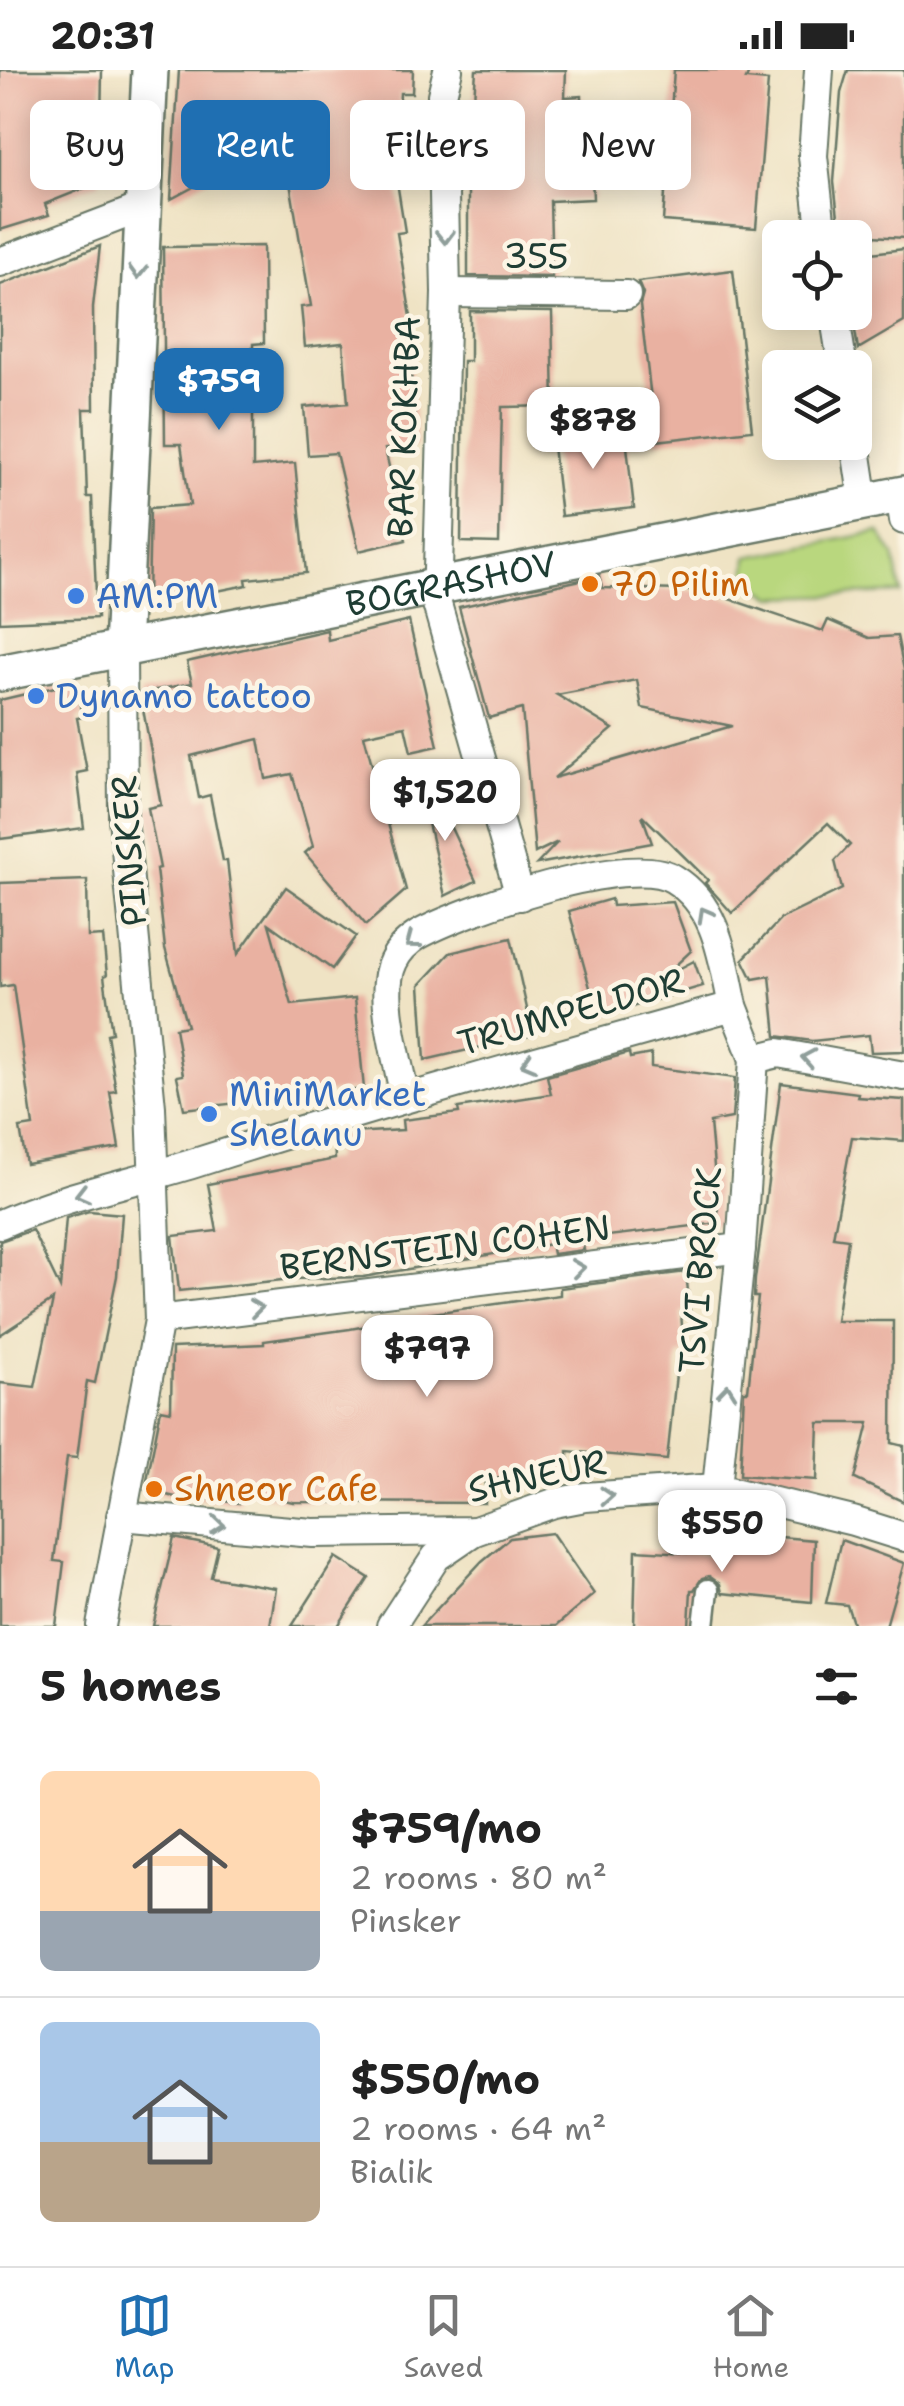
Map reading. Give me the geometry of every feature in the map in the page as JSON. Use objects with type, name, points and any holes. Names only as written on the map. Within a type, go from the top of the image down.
[{"type":"street","name":"PINSKER","points":[[101,1626],[159,1320],[150,1107],[123,818],[122,649],[150,70]]},
{"type":"street","name":"BAR KOKHBA","points":[[448,70],[442,95],[446,293],[436,604],[520,896]]},
{"type":"street","points":[[819,70],[813,156],[820,220]]},
{"type":"street","points":[[0,262],[141,208]]},
{"type":"street","name":"355","points":[[446,293],[626,294]]},
{"type":"street","points":[[858,460],[864,502]]},
{"type":"street","name":"BOGRASHOV","points":[[0,674],[864,502],[903,502]]},
{"type":"street","points":[[406,1098],[387,989],[390,967],[400,949],[416,936],[520,896],[587,876],[629,871],[671,876],[707,910],[733,1006]]},
{"type":"street","name":"TRUMPELDOR","points":[[0,1224],[44,1204],[733,1006],[754,1059]]},
{"type":"street","points":[[754,1059],[778,1053],[904,1076]]},
{"type":"street","name":"TSVI BROCK","points":[[717,1488],[741,1248],[754,1059]]},
{"type":"street","name":"BERNSTEIN COHEN","points":[[159,1320],[741,1248]]},
{"type":"street","name":"SHNEUR","points":[[121,1516],[313,1533],[474,1531],[586,1497],[717,1488],[904,1537]]},
{"type":"street","points":[[391,1626],[436,1557],[474,1531]]},
{"type":"street","points":[[704,1626],[708,1590]]},
{"type":"green space","points":[[879,532],[894,555],[901,593],[773,597],[746,579],[748,557]]},
{"type":"building","points":[[0,70],[102,70],[101,100],[30,100],[30,190],[80,190],[45,204],[49,215],[0,230]]},
{"type":"building","points":[[179,70],[413,70],[412,93],[400,93],[400,100],[350,100],[350,190],[398,190],[405,232],[397,233],[414,335],[408,336],[417,446],[385,449],[406,540],[359,551],[336,453],[308,455],[304,407],[348,403],[343,343],[305,347],[301,307],[311,306],[291,190],[330,190],[330,100],[181,100],[181,190],[188,190],[171,199]]},
{"type":"building","points":[[476,70],[566,70],[565,97],[582,96],[582,100],[545,100],[545,190],[593,190],[593,199],[550,201],[552,277],[468,276],[468,190],[525,190],[525,100],[474,100]]},
{"type":"building","points":[[674,70],[750,70],[746,79],[768,81],[756,228],[663,221],[665,190],[691,190],[691,100],[672,100]]},
{"type":"building","points":[[848,70],[904,70],[904,238],[872,236],[872,220],[838,220],[834,182],[841,93]]},
{"type":"building","points":[[100,246],[93,307],[94,409],[84,409],[97,618],[0,622],[0,285]]},
{"type":"building","points":[[263,246],[264,343],[253,344],[253,467],[295,463],[306,573],[246,579],[247,585],[187,597],[148,599],[150,508],[190,505],[181,444],[165,444],[163,247]]},
{"type":"building","points":[[904,249],[904,322],[858,349],[855,330],[872,330],[872,253]]},
{"type":"building","points":[[733,270],[752,430],[656,441],[640,305],[643,294],[638,282]]},
{"type":"building","points":[[470,311],[552,312],[554,406],[502,407],[499,543],[461,542],[463,361],[470,361]]},
{"type":"building","points":[[625,429],[634,508],[561,516],[552,437]]},
{"type":"building","points":[[599,576],[602,588],[721,591],[720,596],[823,631],[828,620],[869,638],[897,636],[904,670],[904,1051],[871,1052],[869,1035],[812,1041],[776,1036],[770,976],[753,979],[743,959],[781,919],[842,889],[835,861],[850,845],[828,823],[732,913],[705,883],[708,880],[642,815],[652,843],[537,864],[558,842],[535,853],[522,709],[489,718],[459,607]],"holes":[[[637,680],[642,708],[732,726],[554,778],[613,729],[557,695]]]},
{"type":"building","points":[[409,621],[438,746],[411,752],[405,726],[364,735],[406,890],[366,925],[305,853],[313,846],[292,774],[266,779],[259,739],[191,756],[199,798],[210,795],[223,861],[227,861],[238,954],[286,887],[356,936],[332,969],[269,924],[292,1005],[355,998],[364,1089],[184,1109],[177,1076],[183,1075],[175,1028],[187,1026],[165,948],[156,869],[160,868],[148,808],[161,805],[140,693],[192,683],[187,662],[327,630],[328,640]]},
{"type":"building","points":[[76,682],[83,717],[77,718],[87,771],[77,773],[84,828],[0,839],[0,700]]},
{"type":"building","points":[[427,777],[476,881],[445,896],[418,780]]},
{"type":"building","points":[[87,880],[88,937],[103,936],[112,1033],[107,1034],[116,1091],[110,1092],[119,1148],[26,1164],[20,1128],[33,1126],[13,985],[0,987],[0,883]]},
{"type":"building","points":[[611,899],[612,906],[673,902],[691,951],[663,977],[694,961],[703,986],[598,1017],[569,911]]},
{"type":"building","points":[[511,938],[533,1035],[425,1060],[420,985],[450,953]]},
{"type":"building","points":[[629,1053],[630,1058],[651,1054],[651,1067],[735,1078],[732,1118],[710,1122],[719,1223],[582,1239],[584,1250],[553,1254],[551,1244],[363,1277],[292,1279],[179,1291],[173,1236],[217,1231],[208,1184],[335,1159],[334,1138],[350,1133],[403,1130],[402,1120],[551,1094],[547,1076]]},
{"type":"building","points":[[781,1083],[858,1093],[857,1097],[904,1100],[904,1141],[852,1137],[833,1237],[848,1239],[836,1321],[893,1321],[892,1443],[904,1446],[904,1502],[855,1479],[869,1423],[819,1423],[817,1480],[740,1475],[744,1391],[748,1391],[758,1297],[754,1297],[755,1279]]},
{"type":"building","points":[[89,1211],[122,1214],[117,1276],[95,1383],[87,1381],[77,1458],[67,1457],[54,1561],[64,1562],[56,1626],[0,1626],[0,1383],[35,1387],[53,1300],[0,1335],[0,1241],[32,1230],[60,1288],[66,1218]]},
{"type":"building","points":[[686,1272],[690,1311],[681,1312],[684,1354],[678,1355],[667,1460],[568,1451],[569,1474],[486,1478],[485,1503],[293,1502],[241,1490],[239,1503],[185,1496],[184,1499],[145,1490],[161,1409],[171,1411],[172,1348],[264,1344],[404,1317],[560,1295],[560,1288]]},
{"type":"building","points":[[724,1532],[814,1540],[812,1602],[722,1593],[720,1584],[709,1576],[691,1590],[689,1626],[634,1626],[636,1550],[721,1555]]},
{"type":"building","points":[[552,1533],[594,1594],[556,1626],[421,1626],[482,1561],[510,1538]]},
{"type":"building","points":[[174,1538],[218,1547],[211,1577],[276,1588],[270,1626],[153,1626]]},
{"type":"building","points":[[841,1540],[904,1563],[886,1626],[854,1626],[847,1605],[826,1603]]},
{"type":"building","points":[[336,1557],[369,1578],[338,1626],[292,1626]]},
{"type":"place","name":"70 Pilim","points":[[590,584]]},
{"type":"place","name":"AM:PM","points":[[76,596]]},
{"type":"place","name":"Dynamo tattoo","points":[[36,696]]},
{"type":"place","name":"MiniMarket Shelanu","points":[[209,1114]]},
{"type":"place","name":"Shneor Cafe","points":[[154,1489]]}]
